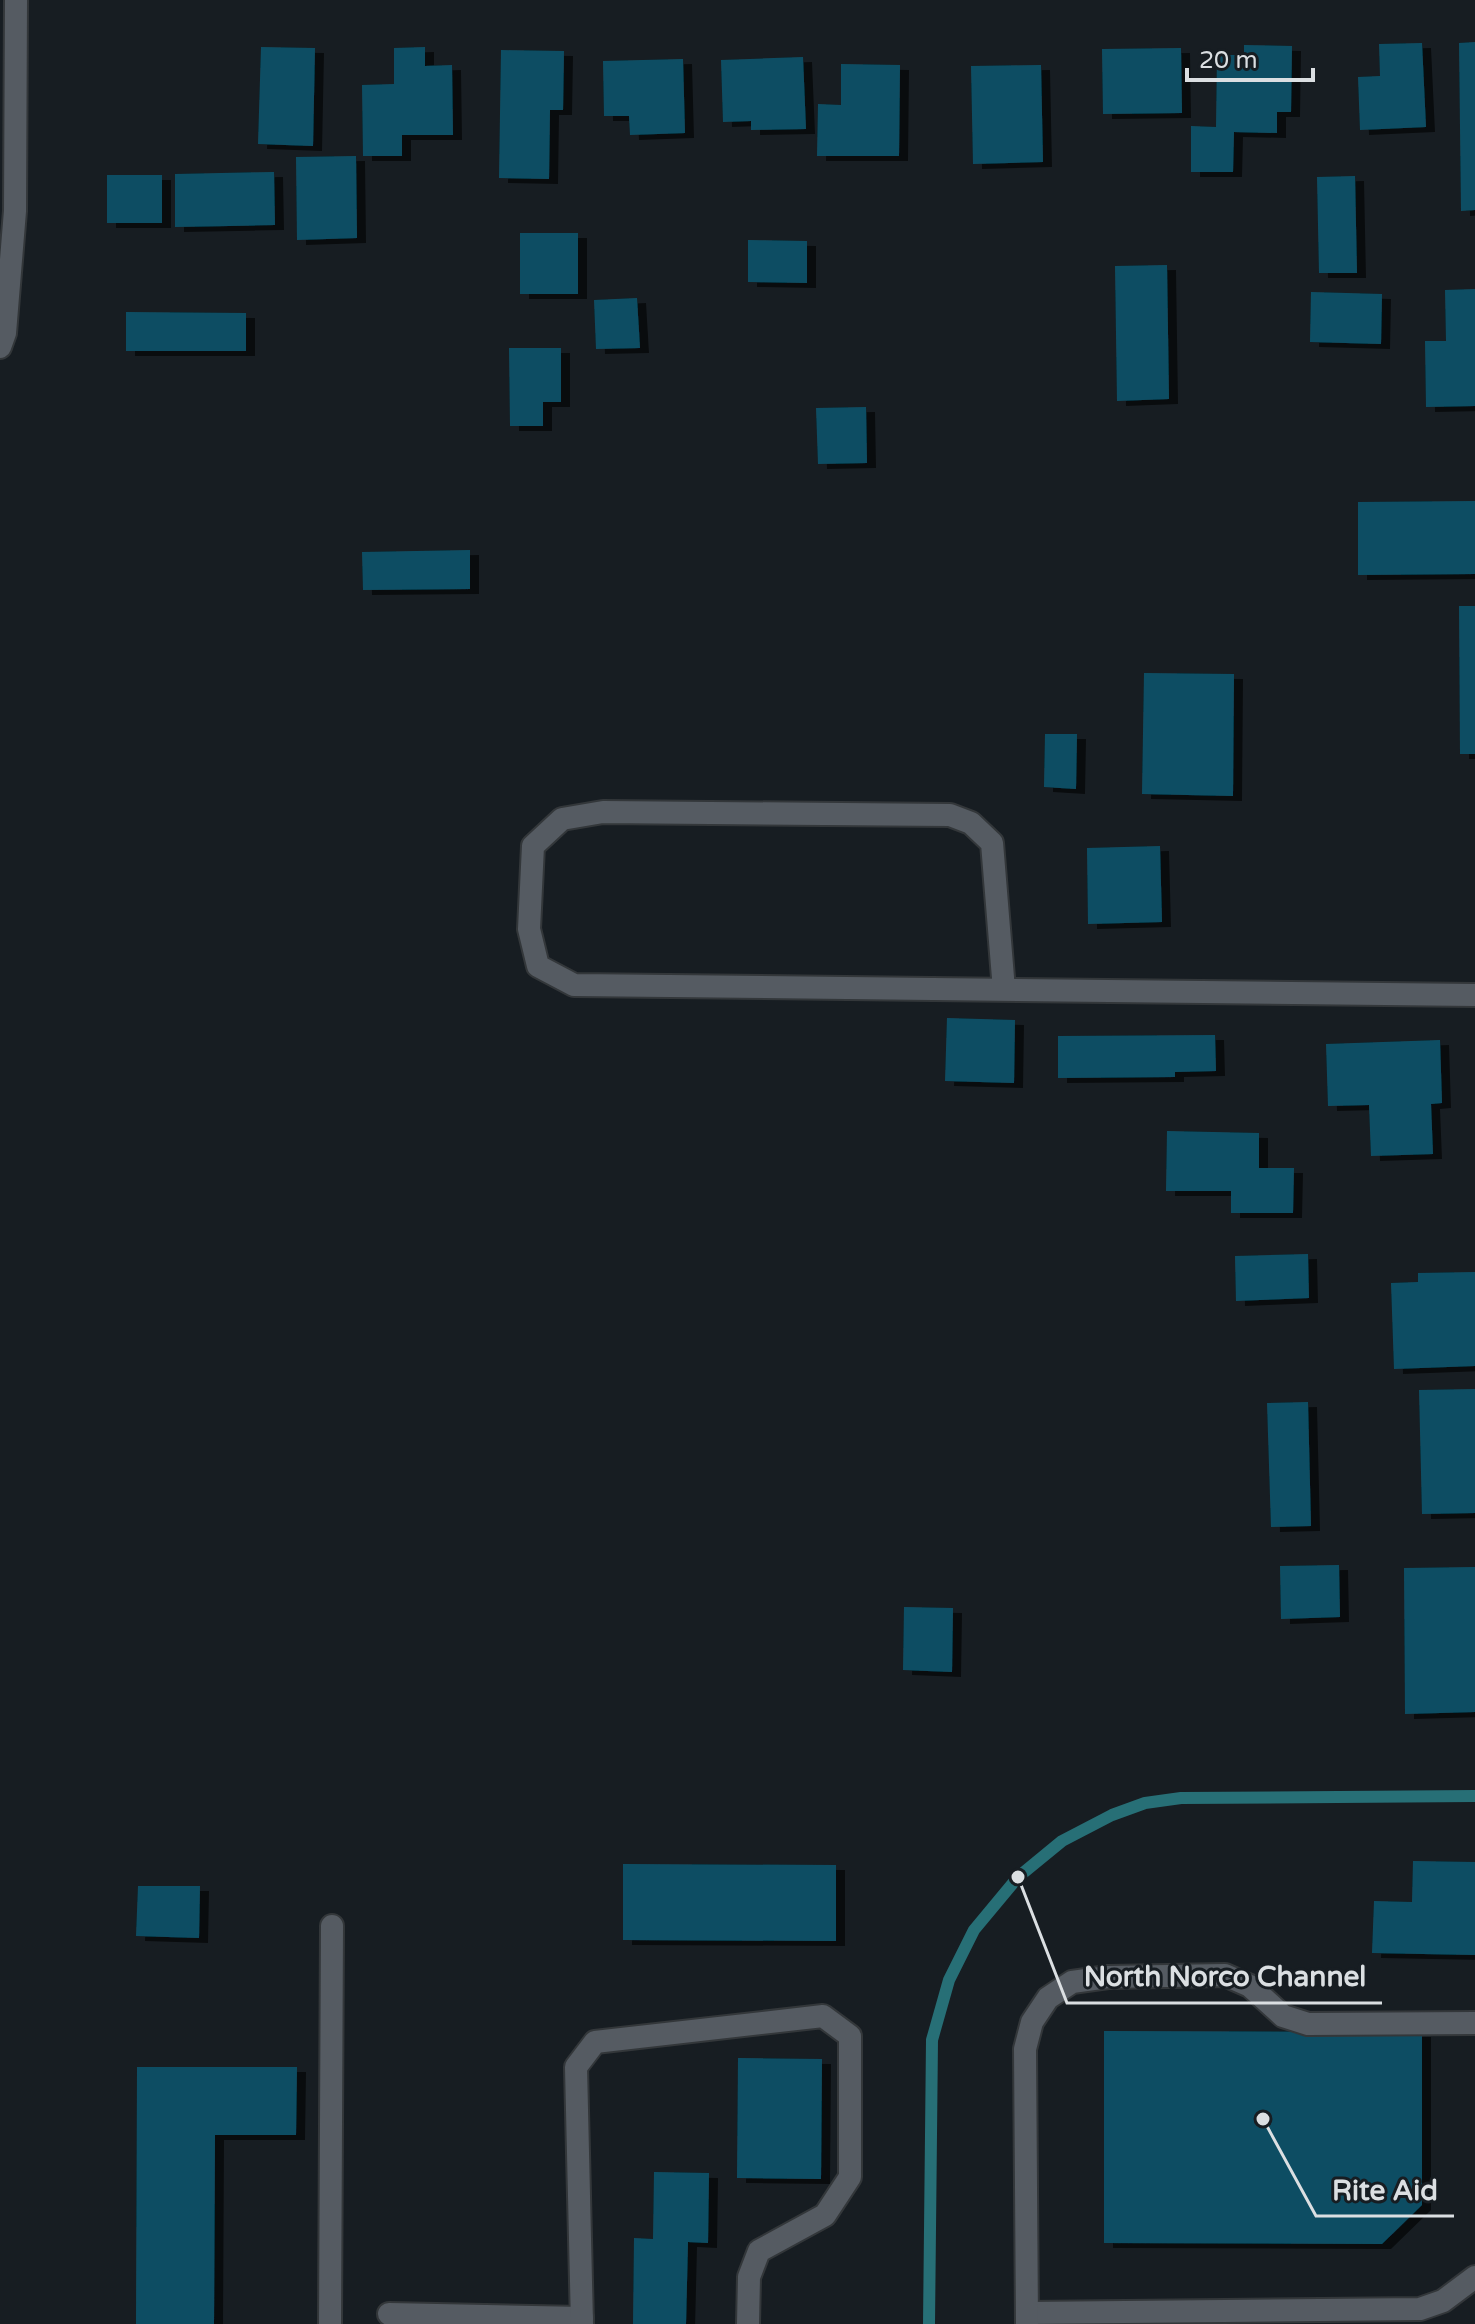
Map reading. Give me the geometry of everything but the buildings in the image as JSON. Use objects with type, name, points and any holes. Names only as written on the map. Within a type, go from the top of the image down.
[{"type":"lane","points":[[0,347],[5,333],[15,211],[16,0]]},
{"type":"lane","points":[[1004,990],[992,843],[971,823],[950,815],[603,812],[562,819],[533,846],[529,929],[538,966],[574,985],[1004,990],[1475,995]]},
{"type":"lane","points":[[330,2324],[332,1926]]},
{"type":"lane","points":[[1475,2023],[1308,2024],[1283,2016],[1250,1986],[1225,1975],[1108,1977],[1072,1982],[1048,1998],[1032,2022],[1025,2049],[1027,2318],[1420,2309],[1443,2301],[1475,2277]]},
{"type":"lane","points":[[389,2314],[582,2321],[576,2067],[595,2042],[823,2016],[850,2036],[850,2177],[825,2215],[759,2251],[749,2277],[748,2324]]},
{"type":"waterway","points":[[929,2324],[932,2040],[949,1980],[974,1930],[1018,1877],[1062,1841],[1112,1815],[1145,1803],[1181,1798],[1475,1796]]},
{"type":"place","name":"North Norco Channel","points":[[1018,1877]]},
{"type":"place","name":"Rite Aid","points":[[1263,2119]]}]
